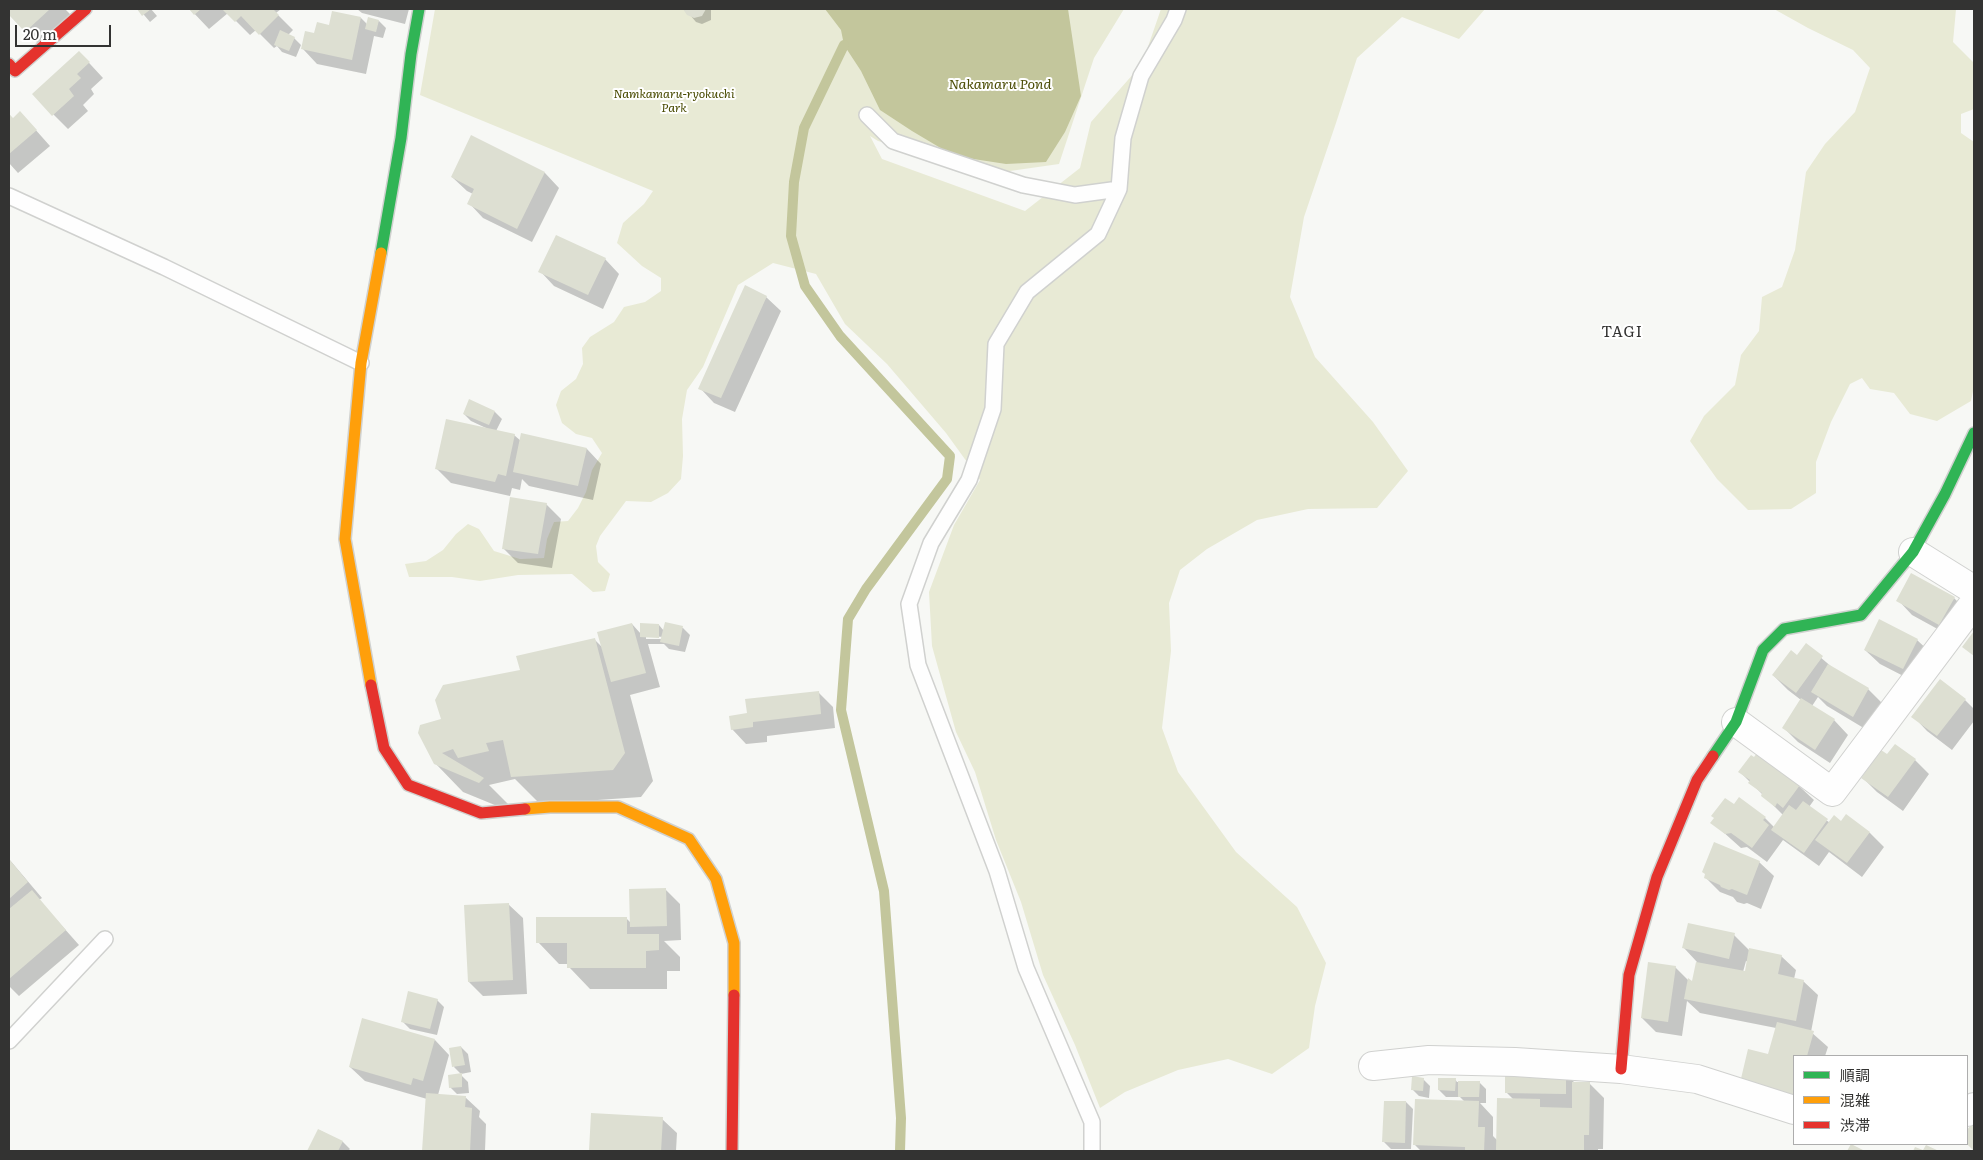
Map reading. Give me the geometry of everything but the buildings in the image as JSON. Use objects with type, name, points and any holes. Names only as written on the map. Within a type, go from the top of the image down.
[{"type":"street","points":[[9,64],[15,71],[86,9]]},
{"type":"street","points":[[419,9],[411,54],[401,138],[360,363],[345,539],[365,658],[384,748],[408,785],[481,813],[550,807],[618,807],[689,839],[716,878],[734,943],[732,1151]]},
{"type":"street","points":[[1621,1069],[1629,976],[1657,877],[1696,780],[1736,722],[1763,650],[1784,629],[1862,615],[1913,552],[1945,494],[1974,433]]},
{"type":"street","points":[[1913,552],[1974,590]]},
{"type":"street","points":[[1736,722],[1832,792],[1974,603]]},
{"type":"street","points":[[1372,1066],[1429,1060],[1515,1062],[1621,1069],[1698,1079],[1793,1110]]},
{"type":"lane","points":[[1092,1151],[1092,1122],[1026,968],[997,871],[918,665],[909,604],[931,543],[969,480],[978,454],[993,409],[996,344],[1027,292],[1098,234],[1120,188],[1123,138],[1141,76],[1174,20],[1178,9]]},
{"type":"lane","points":[[867,115],[893,141],[1023,185],[1075,195],[1120,188]]},
{"type":"lane","points":[[9,196],[164,267],[360,363]]},
{"type":"lane","points":[[9,1041],[105,939]]},
{"type":"green space","name":"Namkamaru-ryokuchi Park","points":[[435,9],[1124,9],[1094,58],[1059,164],[996,173],[878,141],[870,136],[882,159],[1025,211],[1080,168],[1091,122],[1142,64],[1161,9],[1485,9],[1459,39],[1402,17],[1357,58],[1304,217],[1290,297],[1315,357],[1373,422],[1408,471],[1377,508],[1308,509],[1257,520],[1207,549],[1180,570],[1169,603],[1171,651],[1162,728],[1178,772],[1236,852],[1297,907],[1326,963],[1315,1006],[1309,1048],[1272,1074],[1228,1059],[1178,1070],[1125,1092],[1100,1108],[1075,1045],[1043,975],[1021,902],[996,840],[975,772],[956,732],[932,646],[929,592],[954,525],[980,480],[946,433],[887,364],[845,324],[816,274],[773,263],[738,285],[703,367],[687,390],[682,419],[683,456],[681,479],[668,493],[651,502],[626,501],[600,536],[596,546],[598,562],[610,574],[605,591],[593,592],[572,574],[518,575],[480,581],[452,577],[409,577],[405,564],[426,561],[443,550],[456,534],[468,524],[479,529],[494,551],[520,559],[544,558],[547,539],[554,522],[568,521],[578,508],[586,492],[592,470],[602,453],[592,438],[576,434],[562,423],[556,405],[561,391],[576,379],[583,364],[582,348],[590,337],[614,322],[624,307],[645,302],[661,291],[661,278],[642,266],[617,243],[623,223],[644,204],[653,191],[420,95]]},
{"type":"green space","points":[[1774,9],[1956,9],[1953,42],[1974,63],[1974,109],[1961,114],[1961,133],[1974,142],[1974,386],[1971,401],[1937,421],[1910,414],[1894,393],[1870,389],[1862,378],[1850,384],[1831,422],[1816,462],[1816,493],[1791,509],[1748,510],[1717,479],[1690,441],[1704,416],[1735,385],[1741,355],[1759,331],[1762,297],[1782,287],[1795,250],[1806,172],[1825,144],[1855,112],[1870,68],[1853,50]]},
{"type":"water","name":"Nakamaru Pond","points":[[825,9],[1068,9],[1081,96],[1065,132],[1046,162],[1006,164],[954,156],[880,110],[861,71],[844,45],[841,30]]},
{"type":"waterway","points":[[844,45],[804,128],[794,182],[791,236],[805,286],[840,336],[950,456],[947,479],[866,589],[848,619],[841,710],[884,891],[901,1118],[900,1151]]},
{"type":"traffic: fast","points":[[381,253],[401,138],[411,54],[419,9]]},
{"type":"traffic: fast","points":[[1713,756],[1736,722],[1763,650],[1784,629],[1861,615],[1913,552],[1945,494],[1974,433]]},
{"type":"traffic: slow","points":[[371,685],[345,539],[361,363],[381,253]]},
{"type":"traffic: slow","points":[[525,809],[618,807],[689,839],[716,879],[734,943],[734,995]]},
{"type":"traffic: jam","points":[[9,64],[15,71],[86,9]]},
{"type":"traffic: jam","points":[[371,685],[384,748],[408,785],[481,813],[525,809]]},
{"type":"traffic: jam","points":[[1621,1069],[1629,975],[1657,877],[1697,780],[1713,756]]},
{"type":"traffic: jam","points":[[732,1151],[734,995]]},
{"type":"district","name":"TAGI","points":[[1622,333]]}]
